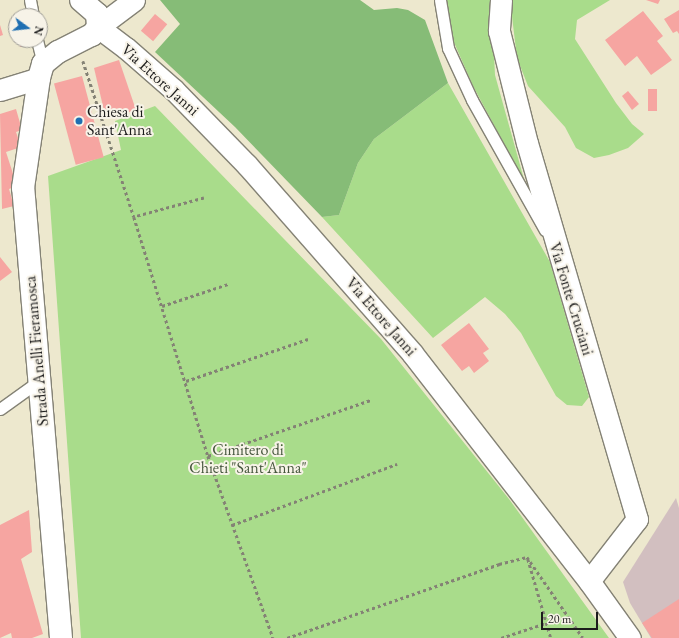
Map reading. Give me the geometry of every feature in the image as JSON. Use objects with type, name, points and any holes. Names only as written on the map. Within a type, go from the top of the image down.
[{"type":"street","points":[[81,0],[97,14],[98,27]]},
{"type":"street","points":[[0,90],[41,71],[58,52],[92,35],[98,27],[134,0]]},
{"type":"street","name":"Via Fonte Cruciani","points":[[501,0],[498,30],[557,251],[637,519],[589,581]]},
{"type":"street","name":"Via Ettore Janni","points":[[98,27],[126,48],[174,90],[247,164],[412,353],[589,581],[630,638]]},
{"type":"street","name":"Strada Anelli Fieramosca","points":[[41,71],[23,188],[62,638]]},
{"type":"lane","points":[[440,0],[448,48],[472,100],[557,251]]},
{"type":"lane","points":[[38,48],[41,71]]},
{"type":"lane","points":[[0,409],[39,381]]},
{"type":"path","points":[[82,59],[134,217],[208,456],[273,638]]},
{"type":"path","points":[[134,217],[204,198]]},
{"type":"path","points":[[162,306],[228,284]]},
{"type":"path","points":[[186,381],[308,339]]},
{"type":"path","points":[[208,456],[371,400]]},
{"type":"path","points":[[232,525],[397,464]]},
{"type":"path","points":[[527,557],[546,623],[552,638]]},
{"type":"path","points":[[287,638],[499,564],[527,557]]},
{"type":"path","points":[[527,557],[583,638]]},
{"type":"path","points":[[501,638],[546,623]]},
{"type":"shaded area","points":[[676,498],[679,508],[679,638],[651,638],[630,603],[623,582]]},
{"type":"green space","points":[[160,0],[360,0],[374,10],[397,8],[408,10],[425,20],[448,83],[374,139],[358,163],[339,215],[322,217],[235,127],[155,52],[180,24]]},
{"type":"green space","points":[[445,0],[498,0],[493,33],[495,75],[525,183],[473,86],[449,31]]},
{"type":"green space","points":[[510,0],[610,0],[577,20],[575,39],[616,103],[632,124],[644,134],[628,148],[609,155],[594,158],[576,148],[565,127],[528,86],[517,58]]},
{"type":"green space","points":[[448,83],[550,262],[589,397],[582,406],[567,405],[556,396],[521,333],[505,314],[485,297],[433,338],[322,217],[339,215],[358,163],[374,139]]},
{"type":"green space","name":"Cimitero di Chieti \"Sant'Anna\"","points":[[155,106],[381,339],[509,499],[609,638],[81,638],[48,176],[121,150],[115,121]]},
{"type":"building","points":[[646,0],[660,0],[658,4]]},
{"type":"building","points":[[679,10],[679,34],[677,31],[673,33],[664,19]]},
{"type":"building","points":[[643,11],[663,36],[657,41],[672,60],[651,75],[637,56],[625,66],[605,40]]},
{"type":"building","points":[[155,14],[167,24],[153,41],[141,31]]},
{"type":"building","points":[[0,25],[3,35],[0,36]]},
{"type":"building","name":"Chiesa di Sant'Anna","points":[[119,60],[136,110],[106,119],[94,68]]},
{"type":"building","name":"Chiesa di Sant'Anna","points":[[82,76],[104,157],[76,165],[54,84]]},
{"type":"building","points":[[648,89],[657,89],[657,111],[648,111]]},
{"type":"building","points":[[628,91],[639,104],[632,110],[622,96]]},
{"type":"building","points":[[16,109],[22,130],[16,132],[21,147],[6,152],[17,186],[9,189],[14,206],[2,209],[0,114]]},
{"type":"building","points":[[0,257],[12,272],[0,281]]},
{"type":"building","points":[[469,323],[489,349],[483,353],[489,361],[474,373],[469,366],[462,371],[441,345]]},
{"type":"building","points":[[29,510],[32,552],[21,559],[43,634],[32,638],[12,638],[11,633],[0,638],[0,525]]},
{"type":"building","points":[[679,599],[679,638],[652,638],[642,623]]},
{"type":"place","name":"Chiesa di Sant'Anna","points":[[79,121]]}]
